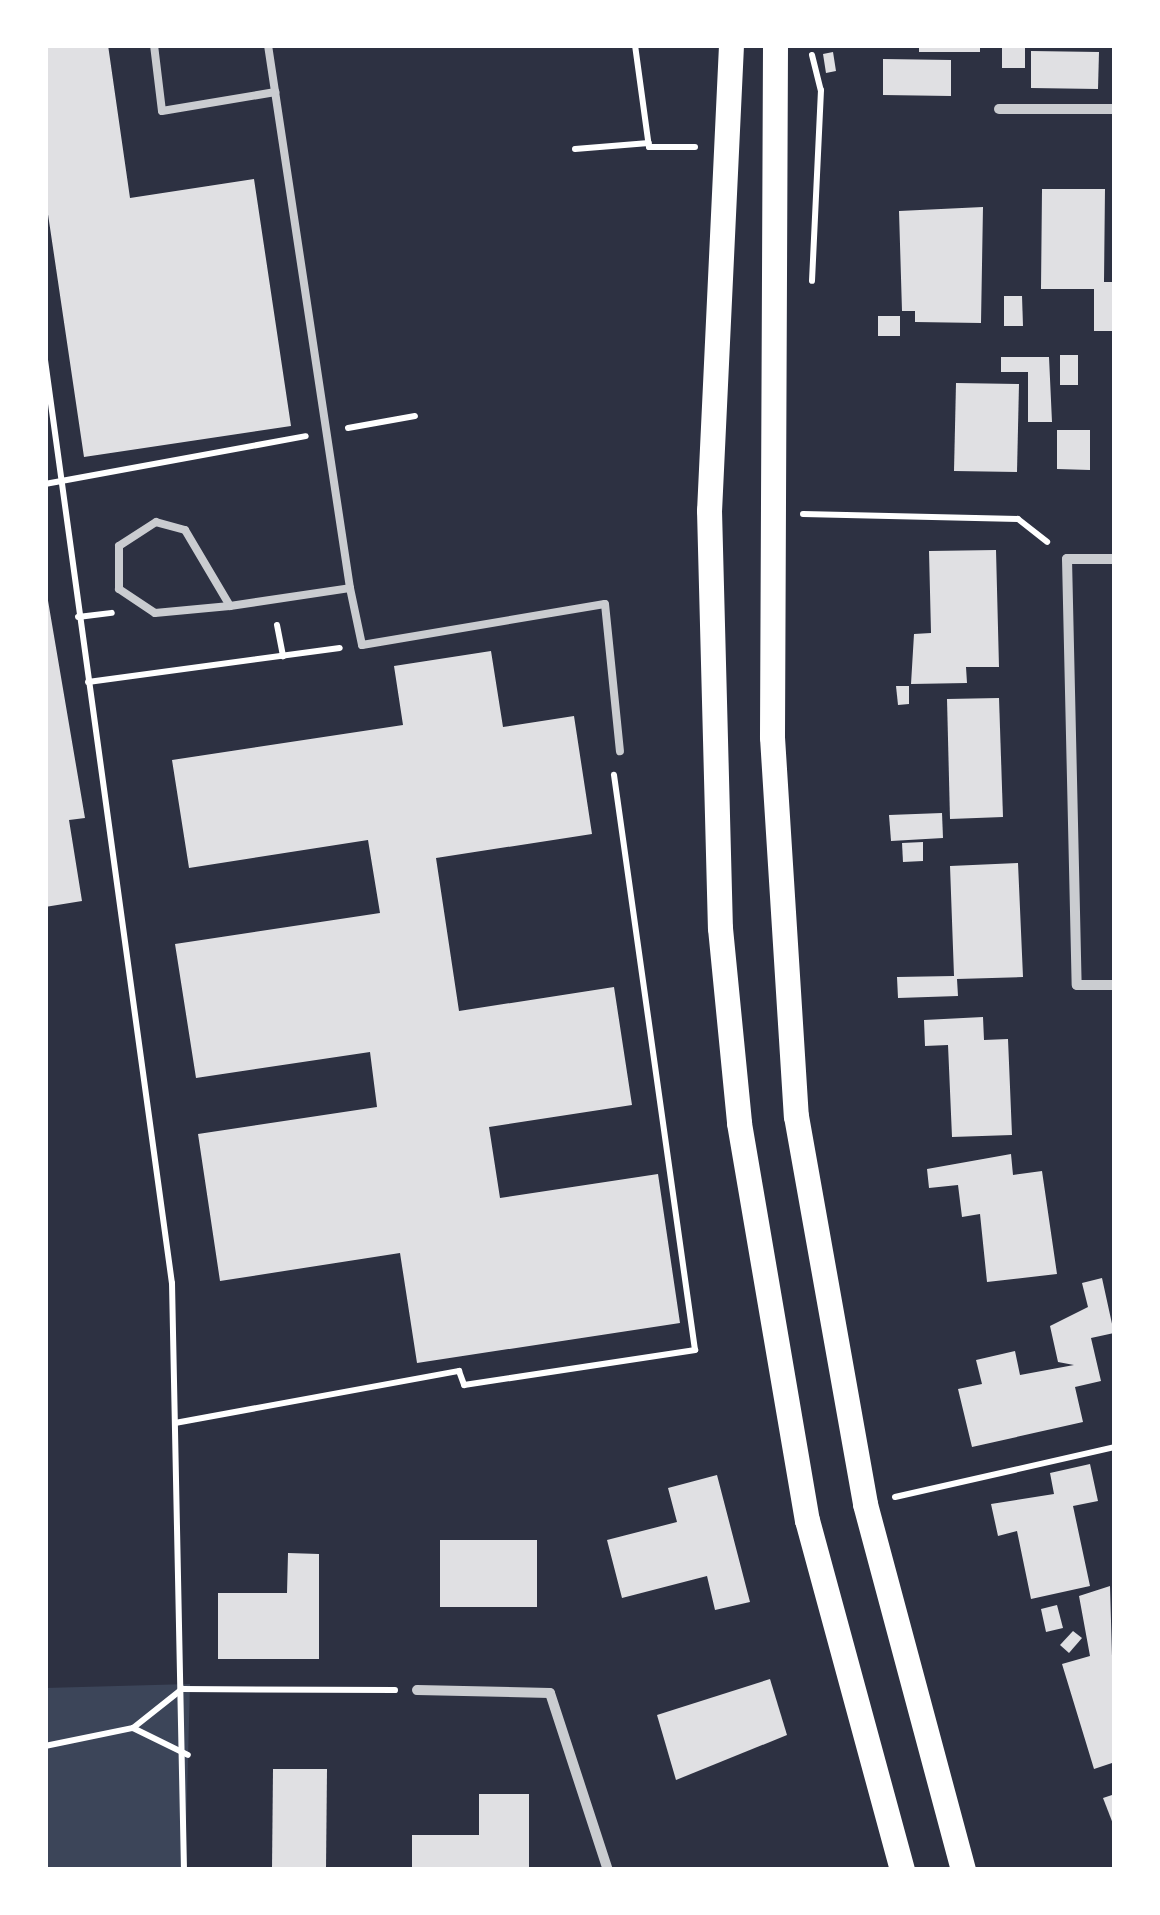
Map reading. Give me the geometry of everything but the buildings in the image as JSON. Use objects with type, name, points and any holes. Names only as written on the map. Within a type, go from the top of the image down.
[{"type":"main road","points":[[731,45],[710,510],[710,718],[737,1104],[807,1520],[902,1870]]},
{"type":"main road","points":[[774,45],[772,737],[796,1116],[868,1522],[963,1870]]},
{"type":"street","points":[[998,110],[1115,109]]},
{"type":"street","points":[[1115,559],[1068,559],[1077,985],[1115,985]]},
{"type":"street","points":[[416,1690],[550,1694],[608,1870]]},
{"type":"lane","points":[[154,45],[162,111],[275,92]]},
{"type":"lane","points":[[268,45],[350,588],[362,645],[605,604],[620,751]]},
{"type":"lane","points":[[230,606],[185,530],[156,522],[120,546],[119,589],[140,609],[230,606],[350,588]]},
{"type":"path","points":[[636,45],[649,143]]},
{"type":"path","points":[[809,45],[821,90],[810,288]]},
{"type":"path","points":[[575,149],[649,143],[729,148]]},
{"type":"path","points":[[45,360],[172,1283],[182,1689],[188,1755],[184,1870]]},
{"type":"path","points":[[45,484],[415,416]]},
{"type":"path","points":[[801,495],[801,533]]},
{"type":"path","points":[[801,514],[1018,519],[1068,559]]},
{"type":"path","points":[[88,682],[362,645]]},
{"type":"path","points":[[175,1423],[460,1371],[464,1385],[695,1350],[613,777],[620,751]]},
{"type":"path","points":[[894,1498],[1115,1447]]},
{"type":"path","points":[[890,1478],[896,1516]]},
{"type":"path","points":[[45,1746],[133,1728],[182,1689],[416,1690]]},
{"type":"path","points":[[133,1728],[188,1755]]},
{"type":"shaded area","points":[[190,1684],[185,1870],[45,1870],[45,1688]]}]
